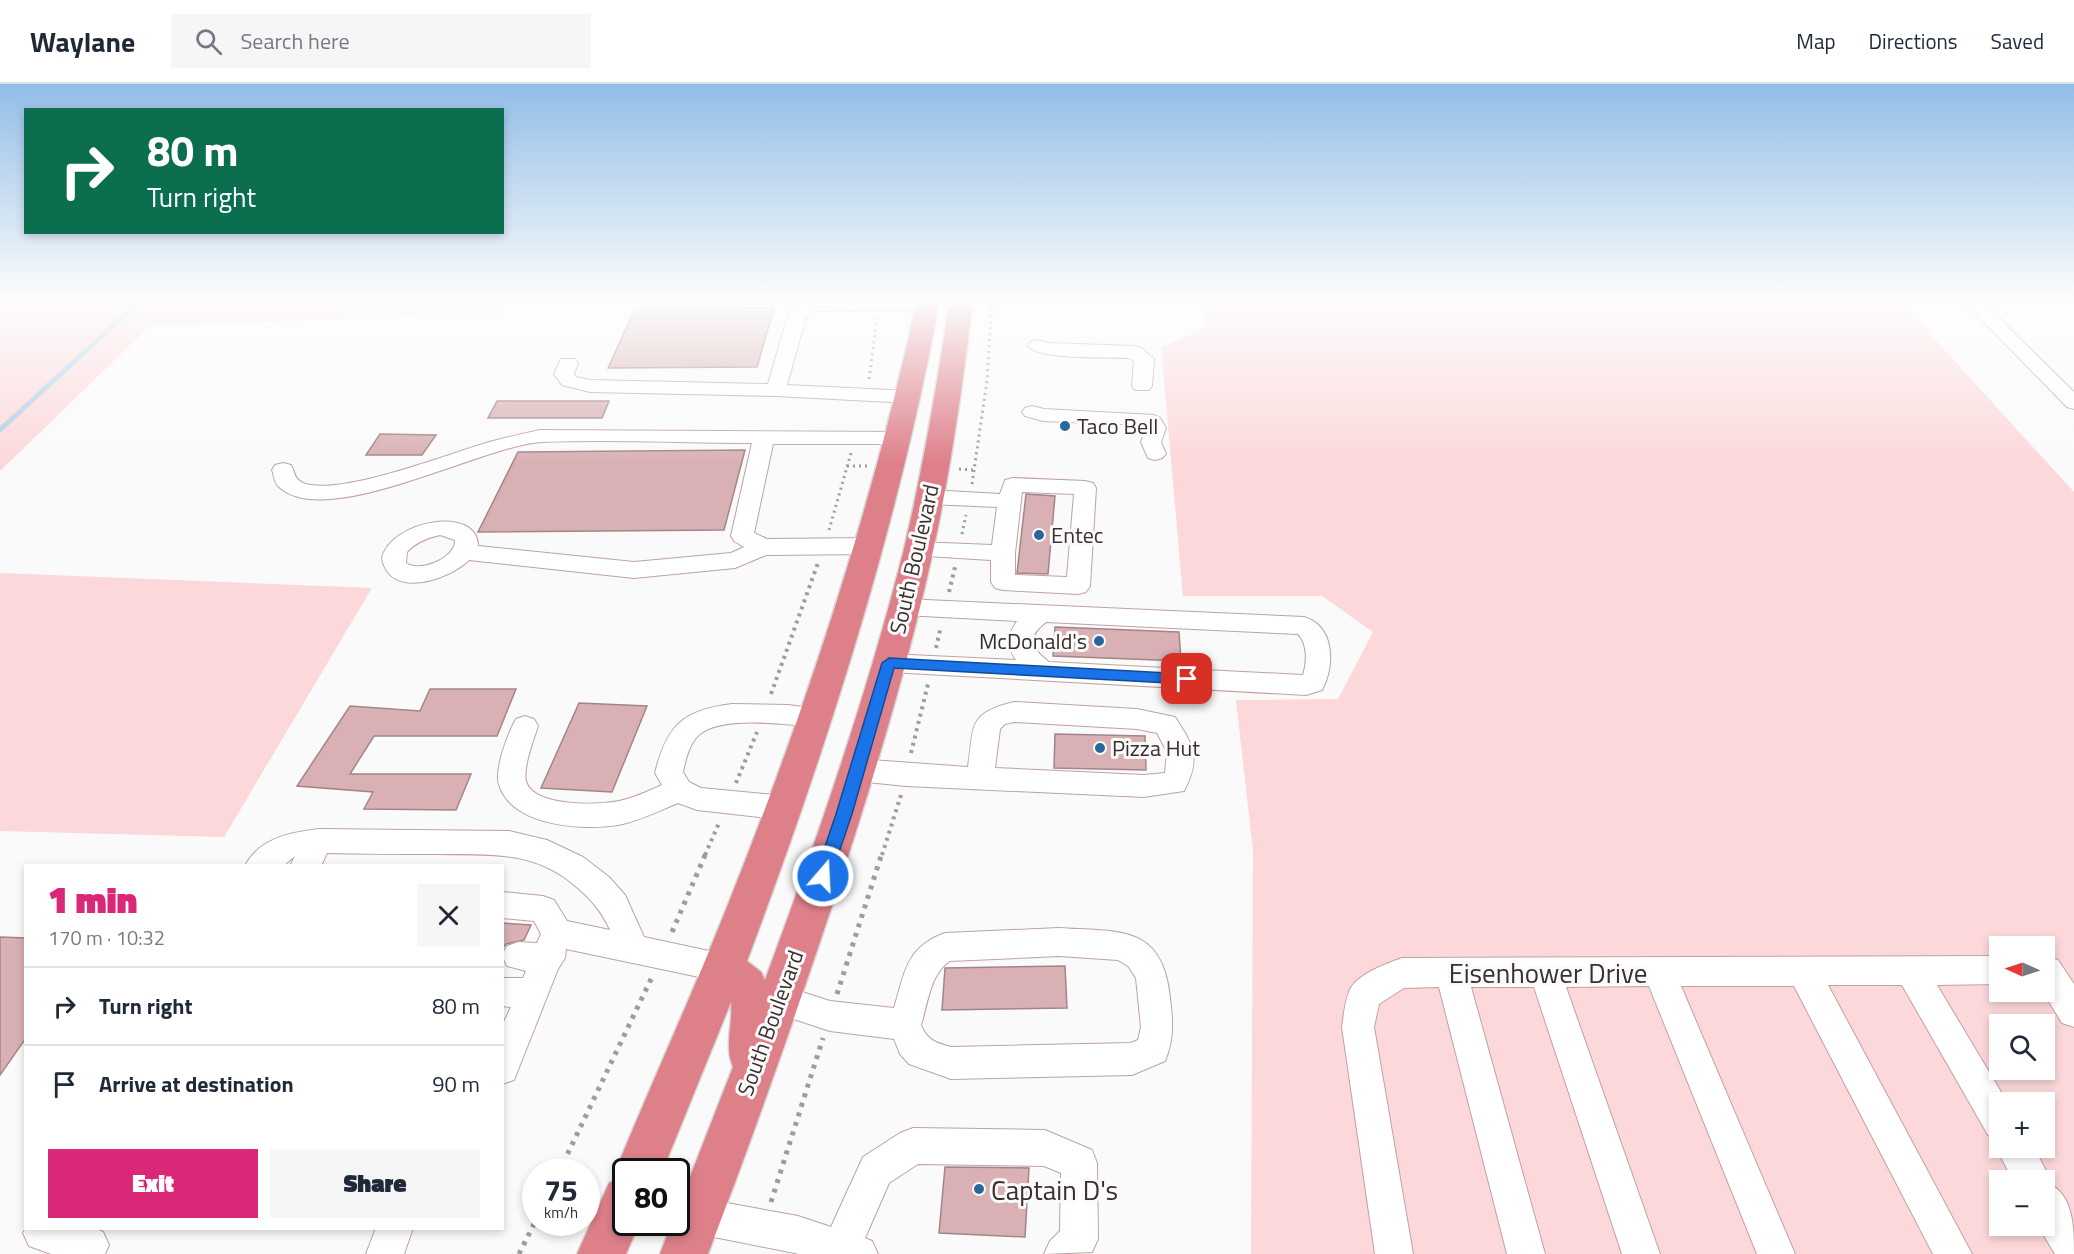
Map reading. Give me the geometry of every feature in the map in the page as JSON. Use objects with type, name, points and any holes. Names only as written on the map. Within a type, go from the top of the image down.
[{"type":"highway","name":"South Boulevard","points":[[644,1158],[723,968],[818,717],[870,546],[924,354]]},
{"type":"highway","name":"South Boulevard","points":[[684,1254],[780,1000],[857,770],[896,636],[929,497],[937,354]]},
{"type":"highway","points":[[870,546],[885,549],[894,557],[900,568],[902,583],[896,636]]},
{"type":"highway","points":[[723,968],[746,985],[751,999],[752,1034],[741,1104]]},
{"type":"highway","points":[[601,1254],[612,1230]]},
{"type":"street","points":[[776,390],[786,354]]},
{"type":"street","points":[[1136,354],[1144,359],[1142,386]]},
{"type":"street","points":[[2025,354],[2074,403]]},
{"type":"street","points":[[568,363],[564,374],[569,381],[590,386],[776,390],[910,397]]},
{"type":"street","points":[[1032,412],[1043,415],[1147,419],[1153,422],[1156,428],[1151,442],[1155,454]]},
{"type":"street","points":[[284,470],[286,482],[299,490],[319,492],[346,490],[397,478],[494,447],[540,436],[900,438]]},
{"type":"street","points":[[763,547],[742,536],[764,437]]},
{"type":"street","points":[[1013,485],[1085,488],[1078,586],[1003,582],[1004,553],[1009,501],[1013,485]]},
{"type":"street","points":[[929,497],[1009,501]]},
{"type":"street","points":[[464,552],[634,570],[735,560],[763,547],[870,546]]},
{"type":"street","points":[[918,550],[1004,553]]},
{"type":"street","points":[[1042,613],[1030,622],[1020,635],[1018,646],[1026,659],[1043,671]]},
{"type":"street","points":[[1042,613],[1304,626],[1311,630],[1315,637],[1318,675],[1313,683],[1306,685],[1043,671],[896,636],[1042,613]]},
{"type":"street","points":[[857,770],[980,778],[1144,786],[1174,783],[1181,770],[1182,755],[1166,724],[1137,719],[1014,712],[997,716],[987,725],[980,778]]},
{"type":"street","points":[[785,808],[727,804],[697,799],[679,790],[669,773],[676,746],[691,726],[718,715],[764,714],[818,717]]},
{"type":"street","points":[[525,726],[515,759],[512,784],[521,798],[539,809],[561,814],[616,813],[650,804],[679,790]]},
{"type":"street","points":[[263,864],[288,845],[312,853],[509,843],[547,852],[573,866],[598,886],[614,903],[648,952]]},
{"type":"street","points":[[504,905],[543,909],[541,949],[518,993],[504,1059]]},
{"type":"street","points":[[1059,942],[1123,946],[1139,956],[1152,974],[1157,1027],[1153,1050],[1132,1059],[951,1063],[930,1058],[912,1047],[905,1025],[921,971],[928,957],[945,947],[1059,942]]},
{"type":"street","points":[[541,949],[648,952],[723,968]]},
{"type":"street","points":[[1911,970],[1989,1104]]},
{"type":"street","name":"Eisenhower Drive","points":[[1394,1254],[1358,1026],[1364,996],[1383,982],[1402,973],[1451,972],[1989,970]]},
{"type":"street","points":[[1659,971],[1776,1254]]},
{"type":"street","points":[[1803,971],[1953,1254]]},
{"type":"street","points":[[2055,971],[2074,1012]]},
{"type":"street","points":[[1451,972],[1526,1254]]},
{"type":"street","points":[[1545,972],[1641,1254]]},
{"type":"street","points":[[780,1000],[830,1016],[905,1025]]},
{"type":"street","points":[[699,1216],[798,1235],[850,1251],[876,1170],[912,1146],[1046,1148],[1079,1163],[1079,1239],[1063,1254]]},
{"type":"street","points":[[2055,1219],[2074,1251]]},
{"type":"street","points":[[44,1230],[42,1233],[91,1242]]},
{"type":"street","points":[[386,1254],[394,1230]]},
{"type":"path","points":[[868,394],[873,354]]},
{"type":"path","points":[[565,1158],[648,952],[727,804],[764,714],[824,546],[855,437]]},
{"type":"path","points":[[519,1254],[528,1236]]},
{"type":"shaded area","points":[[0,354],[121,354],[0,471]]},
{"type":"shaded area","points":[[1162,354],[1948,354],[2074,492],[2074,1254],[1251,1254],[1253,851],[1236,700],[1338,699],[1373,632],[1322,596],[1183,596]]},
{"type":"shaded area","points":[[0,573],[372,588],[224,837],[0,831]]},
{"type":"building","points":[[615,354],[761,354],[757,367],[608,368]]},
{"type":"building","points":[[497,401],[609,401],[602,418],[488,418]]},
{"type":"building","points":[[380,434],[436,435],[422,455],[366,455]]},
{"type":"building","points":[[745,450],[724,530],[478,532],[518,452]]},
{"type":"building","points":[[1026,494],[1055,496],[1048,574],[1017,573]]},
{"type":"building","points":[[1055,627],[1179,632],[1181,661],[1053,656]]},
{"type":"building","points":[[430,689],[516,689],[497,736],[374,736],[350,774],[471,774],[456,810],[364,809],[373,792],[297,786],[350,706],[420,711]]},
{"type":"building","points":[[579,703],[647,706],[612,792],[541,788]]},
{"type":"building","points":[[1055,734],[1145,736],[1146,770],[1054,768]]},
{"type":"building","points":[[504,923],[531,925],[524,940],[504,946]]},
{"type":"building","points":[[0,937],[24,938],[24,1041],[0,1075]]},
{"type":"building","points":[[1065,966],[1067,1008],[942,1010],[945,968]]},
{"type":"building","points":[[945,1167],[1029,1168],[1025,1237],[939,1233]]},
{"type":"waterway","points":[[0,430],[83,354]]},
{"type":"place","name":"Taco Bell","points":[[1065,426]]},
{"type":"place","name":"Entec","points":[[1039,535]]},
{"type":"place","name":"McDonald's","points":[[1099,641]]},
{"type":"place","name":"Pizza Hut","points":[[1100,748]]},
{"type":"place","name":"Captain D's","points":[[979,1189]]},
{"type":"route","points":[[823,876],[889,663],[1187,679]]}]
